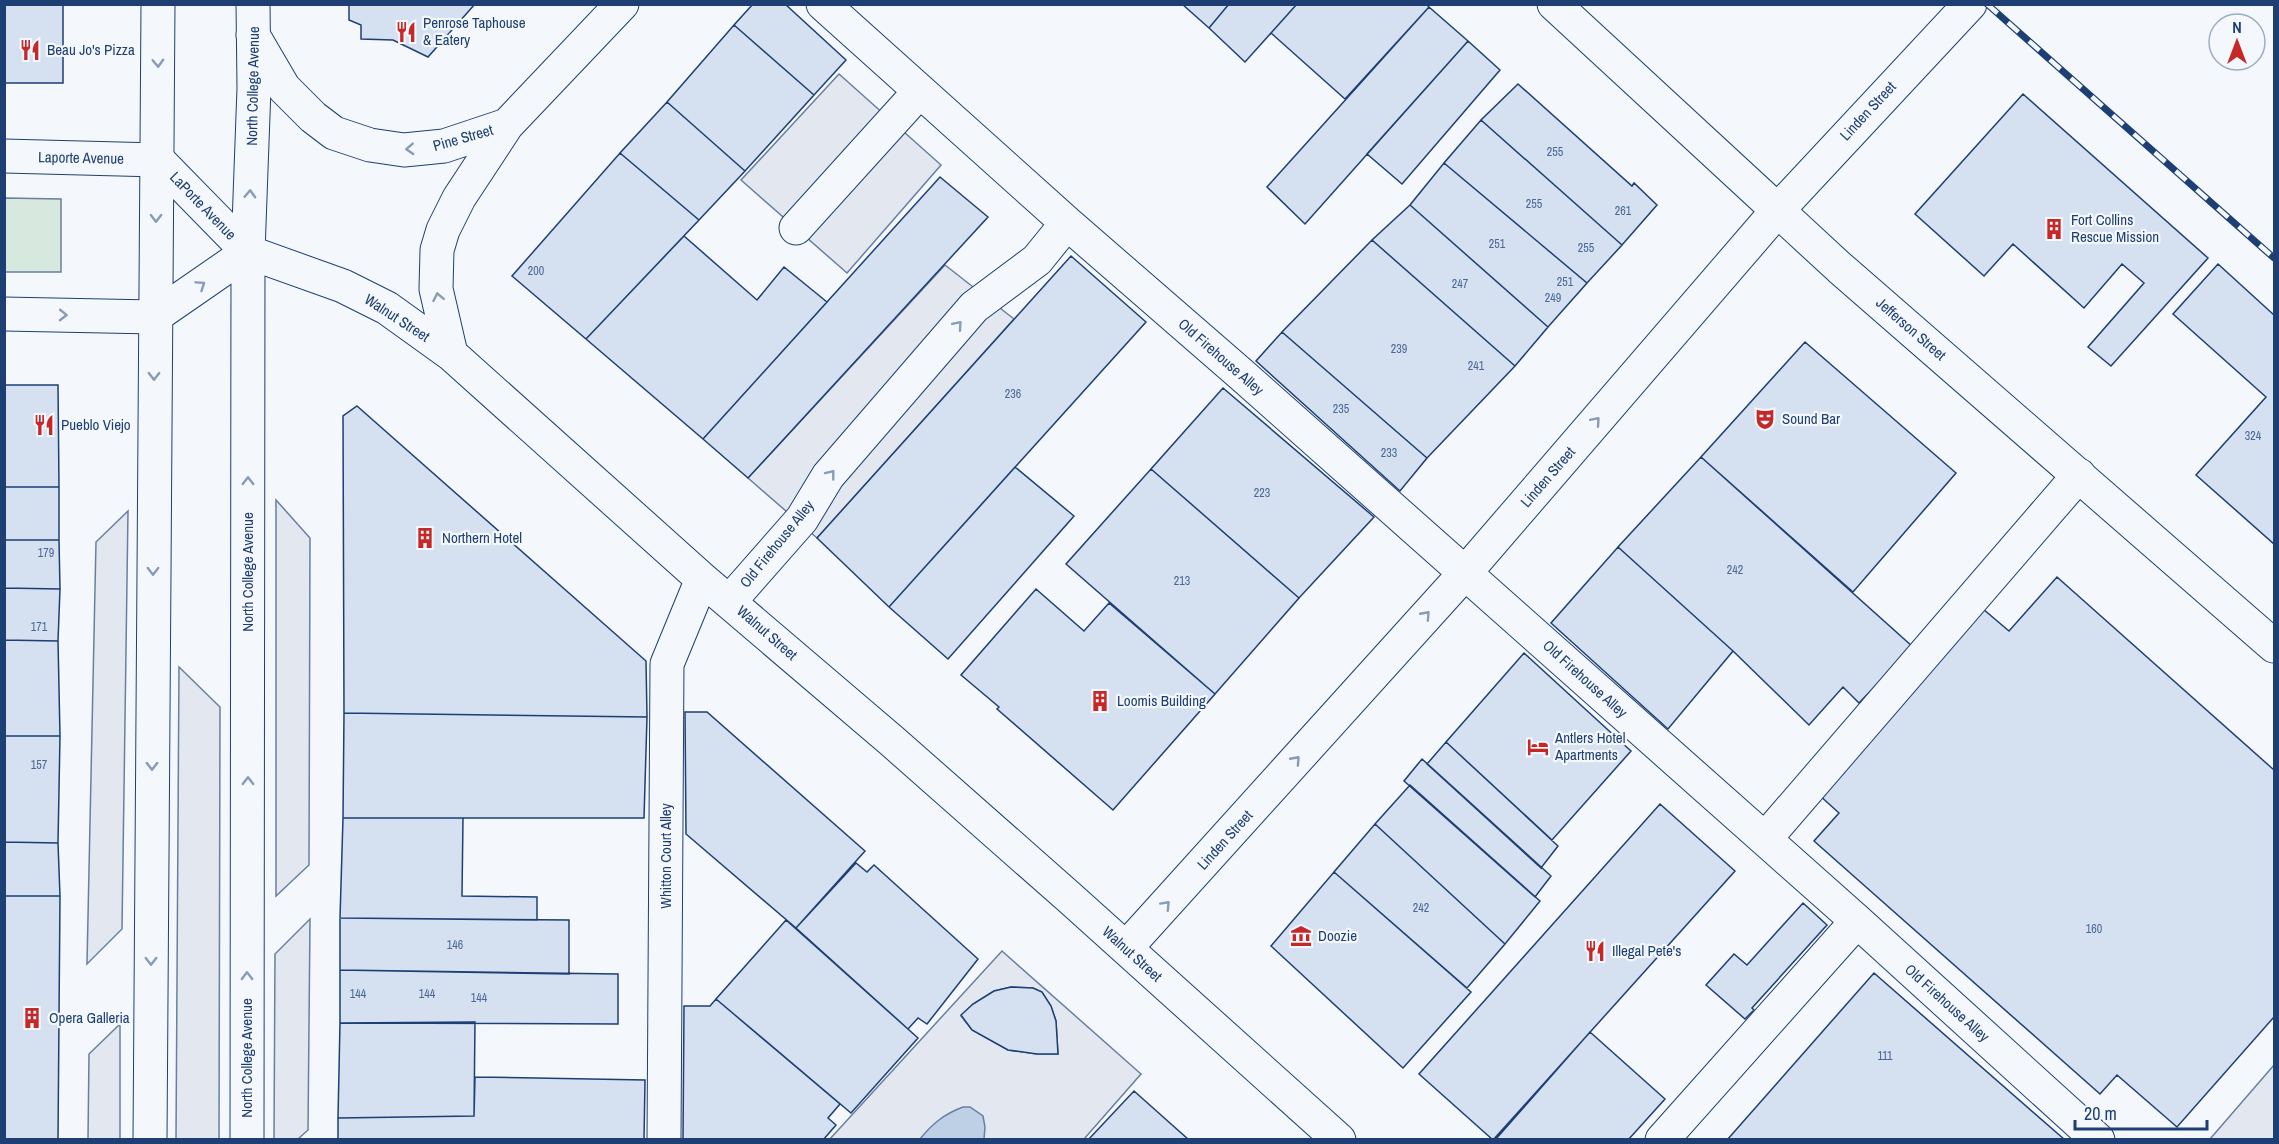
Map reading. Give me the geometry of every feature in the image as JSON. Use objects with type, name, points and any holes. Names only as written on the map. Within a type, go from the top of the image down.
[{"type":"main road","points":[[150,1140],[158,4]]},
{"type":"main road","name":"Pine Street","points":[[451,354],[436,289],[437,249],[443,230],[459,198],[507,125],[622,4]]},
{"type":"main road","name":"Old Firehouse Alley","points":[[823,4],[1067,223],[1242,375],[1765,839],[2098,1140]]},
{"type":"main road","name":"Jefferson Street","points":[[1554,4],[1777,211],[2274,646]]},
{"type":"main road","name":"Linden Street","points":[[1126,948],[1464,573],[1777,211],[1970,4]]},
{"type":"main road","name":"Pine Street","points":[[253,20],[284,88],[314,117],[334,132],[370,145],[404,150],[444,147],[507,125]]},
{"type":"main road","name":"North College Avenue","points":[[247,1140],[248,252],[254,88],[253,20]]},
{"type":"main road","points":[[796,228],[920,91]]},
{"type":"main road","name":"Laporte Avenue","points":[[4,156],[158,160]]},
{"type":"main road","name":"LaPorte Avenue","points":[[158,160],[248,252]]},
{"type":"main road","name":"Old Firehouse Alley","points":[[730,601],[801,519],[828,476],[974,307],[1036,260],[1067,223]]},
{"type":"main road","points":[[4,314],[154,317],[248,252]]},
{"type":"main road","name":"Walnut Street","points":[[248,252],[352,290],[387,308],[451,354],[702,579],[901,749],[1126,948],[1339,1140]]},
{"type":"main road","points":[[1765,839],[2079,475]]},
{"type":"main road","name":"Whitton Court Alley","points":[[664,1140],[668,664],[702,579]]},
{"type":"main road","points":[[1662,1140],[1857,921]]},
{"type":"shaded area","points":[[839,74],[941,165],[847,273],[741,180]]},
{"type":"shaded area","points":[[5,198],[61,199],[61,272],[5,272]]},
{"type":"shaded area","points":[[945,265],[1014,319],[817,538],[748,478]]},
{"type":"shaded area","points":[[276,500],[310,538],[309,865],[276,896]]},
{"type":"shaded area","points":[[128,511],[122,929],[87,964],[96,542]]},
{"type":"shaded area","points":[[179,667],[220,707],[219,1139],[176,1139]]},
{"type":"shaded area","points":[[310,919],[308,1130],[298,1139],[274,1139],[275,954]]},
{"type":"shaded area","points":[[1002,951],[1141,1074],[1084,1139],[829,1140]],"holes":[[[1011,987],[1033,988],[1042,992],[1051,1006],[1056,1021],[1058,1054],[1008,1050],[972,1030],[961,1016],[973,1004],[994,991]]]},
{"type":"shaded area","points":[[120,1024],[120,1139],[88,1139],[89,1054]]},
{"type":"shaded area","points":[[2274,1065],[2274,1139],[2210,1139]]},
{"type":"water","points":[[963,1107],[970,1107],[983,1116],[984,1139],[920,1139],[939,1120]]},
{"type":"building","points":[[4,4],[63,4],[63,83],[4,83]]},
{"type":"building","name":"Penrose Taphouse & Eatery","points":[[349,4],[475,4],[428,57],[393,40],[361,39],[361,25],[349,20]]},
{"type":"building","points":[[753,4],[785,4],[846,60],[814,95],[734,25]]},
{"type":"building","points":[[1182,4],[1229,4],[1209,28]]},
{"type":"building","points":[[1229,4],[1297,4],[1245,62],[1209,28]]},
{"type":"building","points":[[1297,4],[1426,4],[1429,7],[1345,99],[1271,33]]},
{"type":"building","points":[[1429,7],[1468,41],[1305,224],[1267,187]]},
{"type":"building","points":[[734,25],[814,95],[745,171],[667,102]]},
{"type":"building","points":[[1468,41],[1500,70],[1402,184],[1367,154]]},
{"type":"building","points":[[1518,84],[1632,186],[1634,183],[1657,205],[1622,245],[1481,120]]},
{"type":"building","name":"Fort Collins Rescue Mission","points":[[2023,94],[2208,258],[2111,366],[2088,347],[2144,283],[2122,264],[2084,308],[2013,244],[1984,276],[1915,214]]},
{"type":"building","points":[[667,102],[745,171],[699,220],[620,153]]},
{"type":"building","points":[[1481,120],[1622,245],[1587,283],[1444,163]]},
{"type":"building","points":[[620,153],[699,220],[586,339],[512,276]]},
{"type":"building","points":[[1444,163],[1587,283],[1548,327],[1410,205]]},
{"type":"building","points":[[940,177],[988,217],[748,478],[703,439]]},
{"type":"building","points":[[1410,205],[1548,327],[1515,366],[1372,240]]},
{"type":"building","points":[[684,236],[757,300],[784,267],[827,302],[703,439],[586,339]]},
{"type":"building","points":[[1372,240],[1515,366],[1427,458],[1282,332]]},
{"type":"building","points":[[1071,256],[1146,322],[889,607],[817,538]]},
{"type":"building","points":[[2218,264],[2274,315],[2274,544],[2196,475],[2266,397],[2173,314]]},
{"type":"building","points":[[1282,332],[1427,458],[1400,491],[1256,361]]},
{"type":"building","points":[[1805,342],[1956,473],[1853,592],[1701,457]]},
{"type":"building","points":[[4,385],[58,385],[59,487],[4,487]]},
{"type":"building","points":[[1223,388],[1374,517],[1299,598],[1151,469]]},
{"type":"building","name":"Northern Hotel","points":[[357,406],[646,661],[647,717],[344,713],[343,416]]},
{"type":"building","points":[[1701,457],[1913,647],[1859,703],[1843,687],[1809,725],[1733,651],[1618,547]]},
{"type":"building","points":[[1015,467],[1074,516],[948,659],[889,607]]},
{"type":"building","points":[[1151,469],[1299,598],[1215,694],[1066,564]]},
{"type":"building","points":[[4,487],[59,487],[59,540],[4,540]]},
{"type":"building","points":[[4,540],[59,540],[60,589],[4,588]]},
{"type":"building","points":[[1618,547],[1733,651],[1668,729],[1551,623]]},
{"type":"building","points":[[2057,577],[2274,770],[2274,1017],[2177,1127],[2117,1075],[2100,1094],[1814,841],[1839,813],[1818,794],[1983,609],[2009,631]]},
{"type":"building","points":[[4,588],[60,589],[58,641],[4,640]]},
{"type":"building","name":"Loomis Building","points":[[1036,589],[1084,631],[1109,603],[1215,694],[1113,810],[961,675]]},
{"type":"building","points":[[4,640],[58,641],[60,736],[4,736]]},
{"type":"building","name":"Antlers Hotel Apartments","points":[[1524,653],[1631,751],[1552,840],[1446,742]]},
{"type":"building","points":[[685,712],[707,712],[865,851],[796,928],[686,834]]},
{"type":"building","points":[[344,713],[647,717],[644,818],[343,818]]},
{"type":"building","points":[[4,736],[60,736],[58,843],[4,842]]},
{"type":"building","points":[[1446,742],[1558,846],[1541,868],[1427,764]]},
{"type":"building","points":[[1422,759],[1551,876],[1535,897],[1404,781]]},
{"type":"building","points":[[1410,785],[1540,901],[1505,944],[1375,824]]},
{"type":"building","name":"Illegal Pete's","points":[[1660,804],[1735,871],[1493,1140],[1419,1074]]},
{"type":"building","points":[[343,818],[463,818],[462,896],[537,897],[537,920],[340,918]]},
{"type":"building","points":[[1375,824],[1505,944],[1467,988],[1334,872]]},
{"type":"building","points":[[4,842],[58,843],[60,896],[4,896]]},
{"type":"building","points":[[856,863],[867,872],[874,865],[978,959],[927,1024],[918,1018],[908,1029],[796,928]]},
{"type":"building","points":[[1334,872],[1471,992],[1403,1068],[1271,946]]},
{"type":"building","name":"Opera Galleria","points":[[4,896],[60,896],[58,1140],[4,1140]]},
{"type":"building","points":[[1803,903],[1827,925],[1752,1008],[1754,1010],[1745,1019],[1706,985],[1734,954],[1747,965]]},
{"type":"building","points":[[340,918],[569,920],[569,974],[340,970]]},
{"type":"building","points":[[786,920],[918,1038],[851,1113],[716,999]]},
{"type":"building","points":[[340,970],[618,974],[618,1024],[340,1023]]},
{"type":"building","points":[[1874,973],[2065,1140],[1727,1140]]},
{"type":"building","points":[[1011,987],[1033,988],[1042,992],[1051,1006],[1056,1021],[1058,1054],[1008,1050],[972,1030],[961,1015],[973,1004],[994,991]]},
{"type":"building","points":[[716,999],[840,1104],[828,1118],[836,1125],[823,1140],[683,1140],[684,1006],[710,1006]]},
{"type":"building","points":[[475,1022],[474,1116],[338,1118],[340,1023]]},
{"type":"building","points":[[1590,1032],[1665,1099],[1628,1140],[1495,1140]]},
{"type":"building","points":[[475,1077],[645,1080],[644,1140],[338,1140],[338,1118],[474,1116]]},
{"type":"building","points":[[1134,1091],[1189,1140],[1088,1140]]},
{"type":"railway","points":[[1987,4],[2274,258]]},
{"type":"place","name":"Penrose Taphouse & Eatery","points":[[406,32]]},
{"type":"place","name":"Beau Jo's Pizza","points":[[30,50]]},
{"type":"place","name":"Fort Collins Rescue Mission","points":[[2054,229]]},
{"type":"place","name":"Sound Bar","points":[[1765,419]]},
{"type":"place","name":"Pueblo Viejo","points":[[44,425]]},
{"type":"place","name":"Northern Hotel","points":[[425,538]]},
{"type":"place","name":"Loomis Building","points":[[1100,701]]},
{"type":"place","name":"Antlers Hotel Apartments","points":[[1538,747]]},
{"type":"place","name":"Doozie","points":[[1301,936]]},
{"type":"place","name":"Illegal Pete's","points":[[1595,951]]},
{"type":"place","name":"Opera Galleria","points":[[32,1018]]}]
